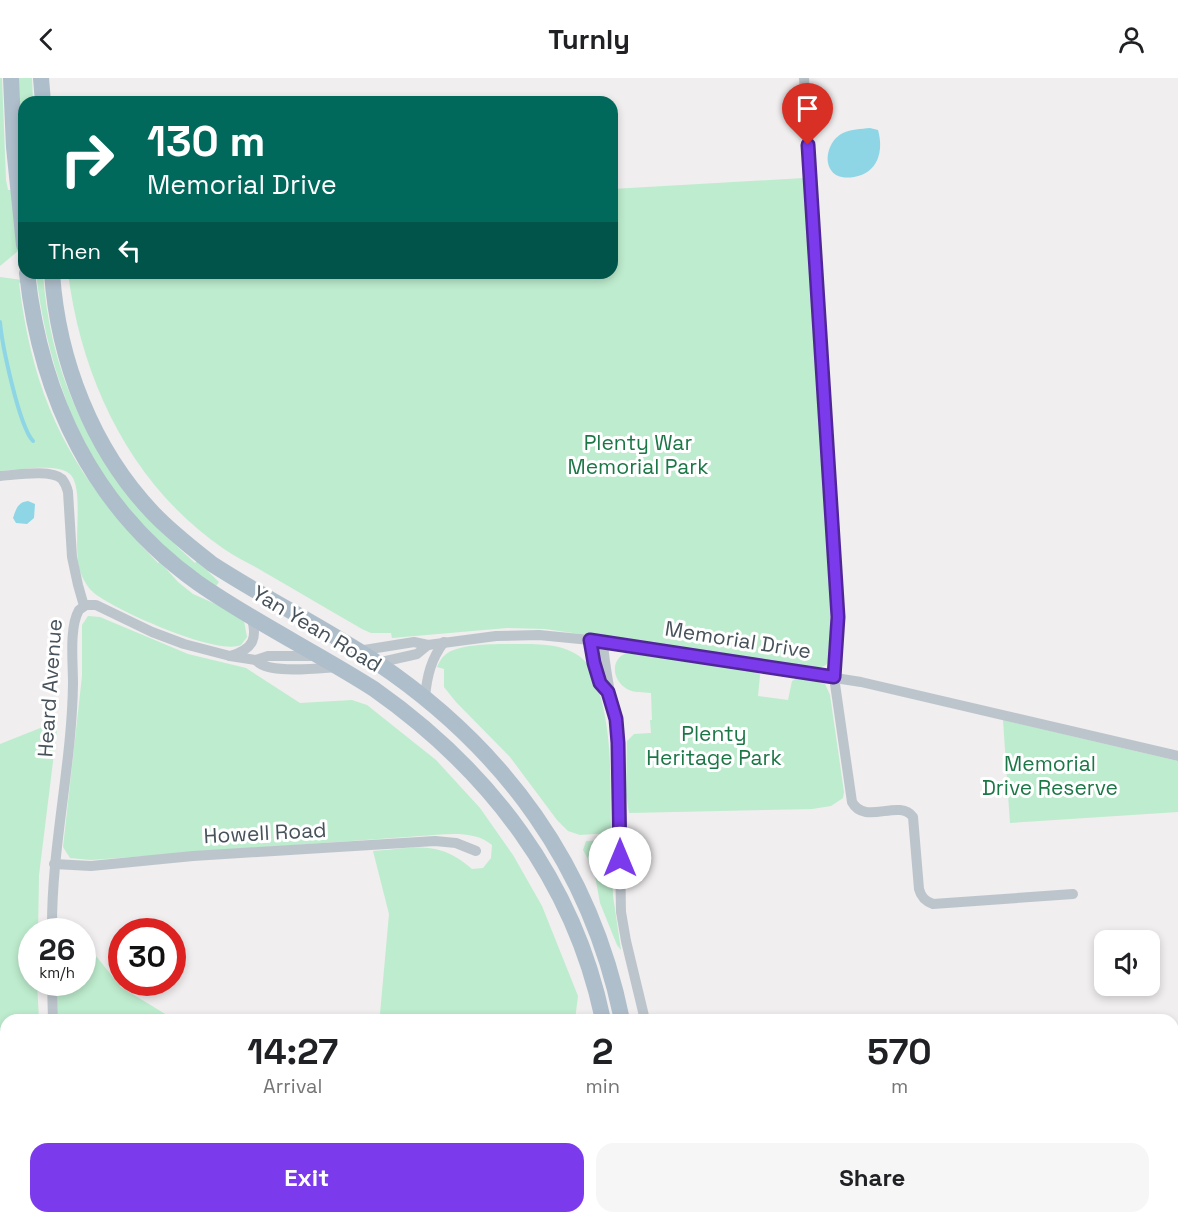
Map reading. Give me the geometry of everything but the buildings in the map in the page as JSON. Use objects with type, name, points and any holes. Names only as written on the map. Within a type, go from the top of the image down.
[{"type":"main road","points":[[11,78],[18,186]]},
{"type":"main road","points":[[41,78],[42,96]]},
{"type":"main road","name":"Yan Yean Road","points":[[28,279],[39,345],[52,390],[71,434],[92,471],[126,517],[164,555],[196,581],[315,656],[339,667],[401,709],[442,742],[492,794],[543,867],[569,917],[584,954],[601,1014]]},
{"type":"main road","name":"Yan Yean Road","points":[[53,279],[62,343],[80,397],[90,420],[119,470],[151,511],[212,564],[377,663],[425,697],[475,742],[510,782],[555,845],[580,893],[600,941],[621,1014]]},
{"type":"main road","name":"Memorial Drive","points":[[315,656],[358,651]]},
{"type":"main road","name":"Heard Avenue","points":[[339,667],[377,663]]},
{"type":"street","points":[[804,78],[838,617],[834,677],[851,796],[855,807],[867,812],[904,811],[910,813],[914,823],[919,889],[926,901],[933,904],[1073,894]]},
{"type":"street","points":[[0,476],[54,475],[62,479],[66,485],[75,572],[84,606]]},
{"type":"street","name":"Heard Avenue","points":[[52,918],[51,895],[70,733],[75,620],[78,610],[84,606],[96,605],[152,632],[184,644],[230,656],[256,660],[268,656],[315,656]]},
{"type":"street","points":[[230,656],[243,651],[254,640],[255,632],[251,616]]},
{"type":"street","name":"Memorial Drive","points":[[358,651],[414,642],[428,645],[472,638],[519,635],[590,640],[834,677],[1178,756]]},
{"type":"street","points":[[590,640],[592,657],[600,683],[608,692]]},
{"type":"street","points":[[425,697],[426,681],[434,656],[444,642]]},
{"type":"street","points":[[603,642],[608,692],[614,710],[618,743],[621,912],[644,1014]]},
{"type":"street","name":"Memorial Drive","points":[[377,663],[417,654],[428,645]]},
{"type":"street","name":"Heard Avenue","points":[[256,660],[259,664],[268,667],[312,669],[339,667]]},
{"type":"street","name":"Howell Road","points":[[54,864],[91,866],[193,856],[435,841],[456,843],[476,850]]},
{"type":"street","points":[[52,996],[53,1014]]},
{"type":"green space","points":[[0,78],[2,78],[6,180],[8,190],[11,190],[18,251],[0,266]]},
{"type":"green space","points":[[18,78],[32,78],[33,96],[19,96]]},
{"type":"green space","name":"Plenty War Memorial Park","points":[[804,178],[830,588],[831,656],[826,665],[819,668],[545,629],[507,628],[392,638],[391,633],[371,633],[224,549],[191,524],[163,495],[138,463],[99,392],[85,353],[69,279],[618,279],[618,189]]},
{"type":"green space","points":[[0,277],[22,280],[22,283],[19,283],[35,366],[62,436],[81,468],[128,531],[178,582],[193,594],[229,610],[244,621],[247,637],[241,645],[229,647],[189,638],[143,620],[105,601],[88,587],[78,564],[77,494],[71,475],[65,471],[48,468],[0,471]]},
{"type":"green space","points":[[37,279],[44,279],[48,317],[58,358],[71,397],[89,434],[110,468],[135,501],[163,533],[219,582],[216,586],[174,555],[135,516],[87,450],[74,424],[43,320]]},
{"type":"green space","points":[[88,616],[100,617],[188,654],[246,668],[300,703],[352,700],[367,705],[436,760],[480,808],[513,855],[542,906],[578,996],[576,1014],[380,1014],[389,914],[373,851],[414,847],[437,849],[460,859],[472,869],[483,868],[491,858],[492,845],[476,837],[448,834],[91,860],[70,858],[63,847],[82,676],[82,625]]},
{"type":"green space","points":[[479,645],[553,646],[571,651],[586,662],[592,672],[598,687],[607,727],[611,833],[580,835],[568,831],[557,820],[510,757],[444,687],[444,669],[437,667],[442,658],[451,651]]},
{"type":"green space","name":"Plenty Heritage Park","points":[[626,653],[758,671],[760,675],[758,696],[788,700],[792,681],[799,677],[825,684],[830,695],[843,798],[831,806],[812,809],[629,813],[626,795],[627,741],[634,734],[651,733],[650,720],[652,720],[651,693],[627,689],[616,676],[617,660]]},
{"type":"green space","name":"Memorial Drive Reserve","points":[[1003,720],[1178,761],[1178,812],[1010,823]]},
{"type":"green space","points":[[58,721],[39,875],[38,918],[18,918],[18,996],[38,996],[39,1014],[0,1014],[0,744]]},
{"type":"green space","points":[[611,840],[613,896],[621,950],[600,903],[594,870],[583,850],[586,841]]},
{"type":"green space","points":[[96,956],[108,971],[108,996],[136,996],[165,1014],[58,1014],[57,996],[96,996]]},
{"type":"water","points":[[870,128],[878,130],[880,138],[879,153],[874,166],[862,175],[854,177],[840,177],[831,171],[828,153],[833,141],[846,132]]},
{"type":"water","points":[[28,501],[35,504],[34,518],[27,524],[16,523],[13,518],[16,509],[20,504]]},
{"type":"waterway","points":[[0,322],[17,403],[33,441]]},
{"type":"route","points":[[620,858],[616,719],[608,692],[600,683],[592,657],[590,640],[834,677],[838,617],[808,145]]}]
